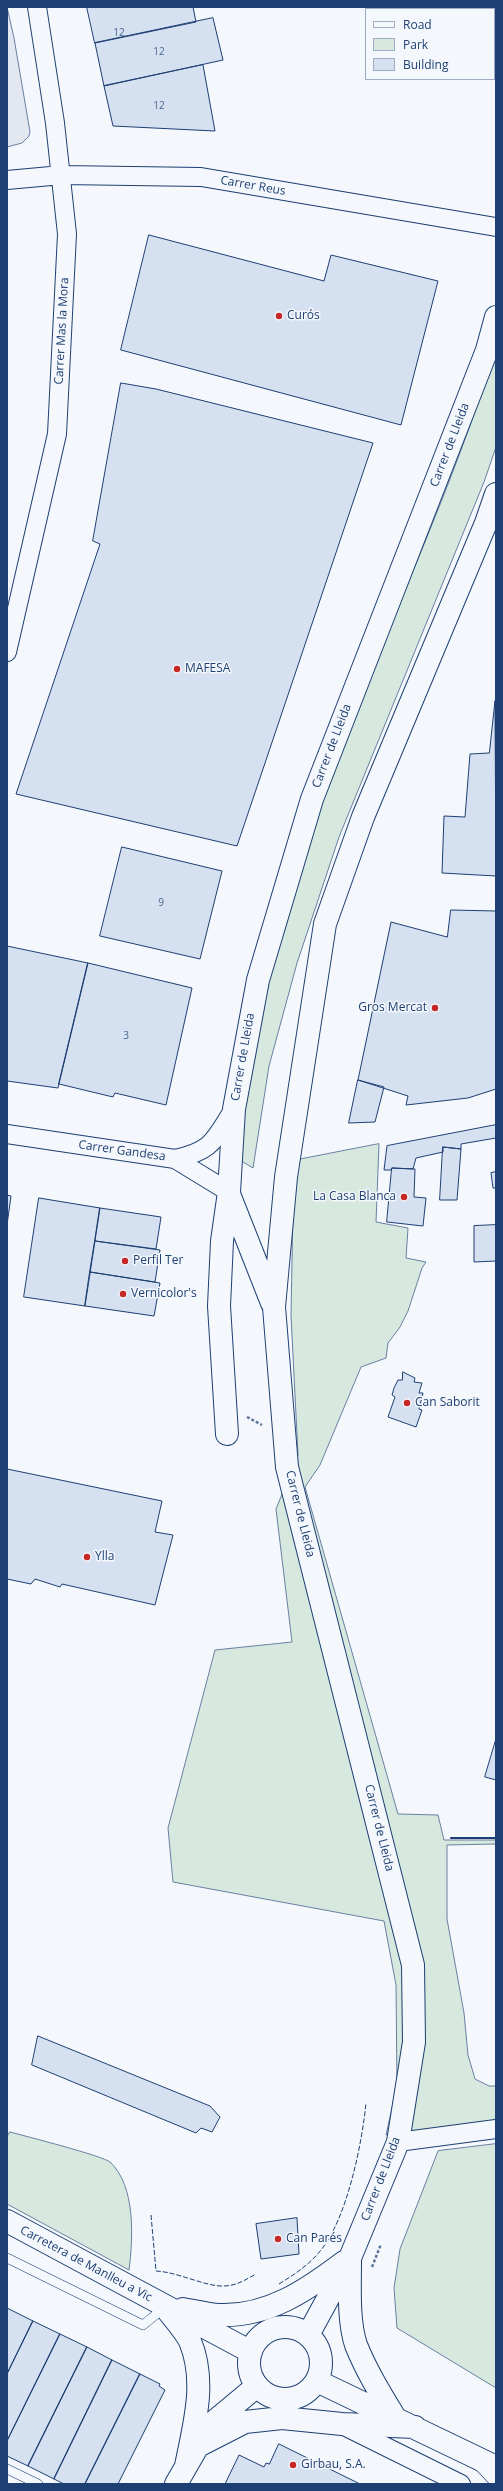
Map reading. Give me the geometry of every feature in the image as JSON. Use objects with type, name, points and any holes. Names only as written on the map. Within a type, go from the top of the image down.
[{"type":"street","name":"Carrer Mas la Mora","points":[[7,652],[57,434],[66,234],[62,175],[37,7]]},
{"type":"street","name":"Carrer Reus","points":[[7,180],[62,175],[201,177],[496,227]]},
{"type":"street","name":"Carrer de Lleida","points":[[226,1434],[219,1306],[222,1241],[229,1192],[234,1109],[258,980],[312,799],[487,350],[496,317]]},
{"type":"street","name":"Carrer de Lleida","points":[[308,2335],[350,2258],[398,2142],[414,2042],[413,1966],[289,1474],[284,1436],[274,1307],[286,1177],[325,924],[363,817],[486,523],[496,494]]},
{"type":"street","points":[[175,1159],[197,1154],[208,1148],[234,1109]]},
{"type":"street","name":"Carrer Gandesa","points":[[7,1134],[175,1159],[229,1192]]},
{"type":"street","name":"Carrer de Lleida","points":[[229,1192],[274,1307]]},
{"type":"street","points":[[398,2142],[496,2129]]},
{"type":"street","name":"Carretera de Manlleu a Vic","points":[[7,2221],[251,2352]]},
{"type":"street","points":[[350,2258],[350,2298],[356,2343],[372,2380],[394,2416]]},
{"type":"street","name":"Carretera de Manlleu a Vic","points":[[165,2307],[220,2315],[255,2312],[288,2301],[317,2283],[350,2258]]},
{"type":"street","name":"Carretera de Manlleu a Vic","points":[[165,2307],[190,2341],[199,2375],[197,2414],[181,2475]]},
{"type":"street","points":[[292,2328],[308,2335],[318,2348],[321,2356],[321,2365],[317,2381],[308,2392],[288,2399],[274,2398],[257,2386],[249,2366],[251,2352],[260,2337],[275,2329],[292,2328]]},
{"type":"street","points":[[317,2381],[394,2416],[468,2455],[496,2467]]},
{"type":"street","points":[[181,2475],[210,2425],[257,2386]]},
{"type":"street","points":[[198,2446],[245,2422],[282,2418],[342,2424],[415,2427]]},
{"type":"street","points":[[342,2424],[461,2484]]},
{"type":"lane","name":"Carretera de Manlleu a Vic","points":[[7,2258],[143,2325],[165,2307]]},
{"type":"lane","points":[[468,2455],[496,2484]]},
{"type":"lane","points":[[7,2469],[38,2484]]},
{"type":"path","points":[[225,1399],[242,1414],[284,1436]]},
{"type":"path","points":[[369,2274],[383,2237]]},
{"type":"green space","points":[[496,348],[496,447],[484,482],[339,837],[297,963],[269,1066],[253,1168],[238,1159],[245,1106],[263,1004],[288,905],[319,806],[337,756],[456,464],[484,387]]},
{"type":"green space","points":[[379,1144],[376,1222],[408,1228],[406,1258],[426,1262],[422,1268],[408,1311],[400,1327],[388,1343],[386,1358],[361,1367],[320,1465],[305,1487],[398,1814],[438,1815],[444,1840],[496,1840],[496,1844],[447,1845],[447,1919],[464,2013],[468,2055],[475,2079],[489,2086],[496,2086],[496,2120],[386,2135],[397,2085],[396,1985],[384,1921],[173,1882],[168,1828],[215,1650],[292,1642],[276,1509],[298,1455],[291,1315],[293,1205],[297,1160]]},
{"type":"green space","points":[[10,2132],[79,2151],[110,2162],[118,2172],[124,2185],[131,2213],[132,2229],[129,2270],[7,2204],[7,2137]]},
{"type":"green space","points":[[496,2144],[496,2388],[397,2328],[394,2288],[400,2249],[438,2151]]},
{"type":"shaded area","points":[[7,7],[14,38],[30,132],[29,136],[22,143],[7,147]]},
{"type":"building","points":[[87,7],[193,7],[196,22],[95,43]]},
{"type":"building","points":[[213,18],[223,60],[104,86],[95,43]]},
{"type":"building","points":[[203,65],[215,131],[113,126],[104,86]]},
{"type":"building","name":"Curós","points":[[149,235],[324,281],[331,255],[438,281],[401,425],[121,350]]},
{"type":"building","name":"MAFESA","points":[[121,383],[156,389],[373,443],[237,846],[16,794],[100,544],[93,541]]},
{"type":"building","points":[[495,701],[496,876],[442,873],[444,816],[465,817],[470,754],[489,753]]},
{"type":"building","points":[[122,847],[222,871],[200,959],[100,936]]},
{"type":"building","name":"Gros Mercat","points":[[451,910],[496,911],[496,1089],[468,1098],[406,1105],[408,1096],[358,1080],[391,922],[447,937]]},
{"type":"building","points":[[7,946],[88,963],[58,1088],[7,1081]]},
{"type":"building","points":[[88,963],[192,988],[166,1105],[115,1093],[113,1097],[59,1084]]},
{"type":"building","points":[[358,1080],[384,1087],[375,1122],[349,1123]]},
{"type":"building","points":[[496,1125],[496,1138],[461,1144],[461,1149],[443,1147],[443,1152],[416,1158],[413,1169],[392,1168],[391,1170],[384,1170],[387,1146]]},
{"type":"building","points":[[443,1147],[461,1149],[457,1200],[440,1200]]},
{"type":"building","name":"La Casa Blanca","points":[[392,1168],[415,1169],[414,1197],[426,1198],[423,1226],[387,1222]]},
{"type":"building","points":[[496,1172],[496,1188],[493,1188],[491,1173]]},
{"type":"building","points":[[7,1195],[11,1196],[7,1225]]},
{"type":"building","points":[[39,1198],[100,1208],[85,1306],[24,1297]]},
{"type":"building","points":[[100,1208],[161,1217],[156,1249],[95,1241]]},
{"type":"building","points":[[496,1225],[496,1261],[474,1262],[474,1226]]},
{"type":"building","name":"Perfil Ter","points":[[95,1241],[160,1250],[155,1282],[90,1272]]},
{"type":"building","name":"Vernicolor's","points":[[90,1272],[160,1283],[154,1316],[85,1306]]},
{"type":"building","name":"Can Saborit","points":[[403,1372],[415,1378],[414,1382],[422,1383],[419,1393],[423,1393],[419,1409],[422,1410],[416,1427],[388,1417],[395,1397],[392,1395],[394,1388],[398,1380],[402,1380]]},
{"type":"building","name":"Ylla","points":[[7,1469],[162,1501],[155,1532],[173,1535],[155,1605],[62,1584],[60,1587],[35,1579],[31,1584],[7,1579]]},
{"type":"building","points":[[496,1739],[496,1780],[485,1777]]},
{"type":"building","points":[[38,2036],[210,2106],[220,2117],[212,2132],[201,2128],[196,2133],[32,2065]]},
{"type":"building","name":"Can Parés","points":[[297,2218],[299,2254],[261,2259],[256,2224]]},
{"type":"building","points":[[7,2308],[33,2321],[7,2374]]},
{"type":"building","points":[[33,2321],[60,2334],[7,2441],[7,2374]]},
{"type":"building","points":[[60,2334],[87,2347],[28,2466],[7,2456],[7,2441]]},
{"type":"building","points":[[87,2347],[112,2360],[54,2479],[28,2466]]},
{"type":"building","points":[[112,2360],[140,2374],[85,2484],[64,2484],[54,2479]]},
{"type":"building","points":[[140,2374],[160,2384],[159,2386],[165,2390],[118,2484],[85,2484]]},
{"type":"building","name":"Girbau, S.A.","points":[[279,2444],[360,2484],[225,2484],[239,2455],[264,2467],[266,2463],[269,2464]]},
{"type":"fence","points":[[279,2284],[291,2277],[312,2260],[330,2236],[346,2200],[352,2180],[361,2139],[366,2103]]},
{"type":"fence","points":[[151,2215],[156,2271],[217,2286],[236,2284],[256,2274]]},
{"type":"wall","points":[[451,1838],[496,1838]]},
{"type":"place","name":"Curós","points":[[279,316]]},
{"type":"place","name":"MAFESA","points":[[177,669]]},
{"type":"place","name":"Gros Mercat","points":[[435,1008]]},
{"type":"place","name":"La Casa Blanca","points":[[404,1197]]},
{"type":"place","name":"Perfil Ter","points":[[125,1261]]},
{"type":"place","name":"Vernicolor's","points":[[123,1294]]},
{"type":"place","name":"Can Saborit","points":[[407,1403]]},
{"type":"place","name":"Ylla","points":[[87,1557]]},
{"type":"place","name":"Can Parés","points":[[278,2239]]},
{"type":"place","name":"Girbau, S.A.","points":[[293,2465]]}]
